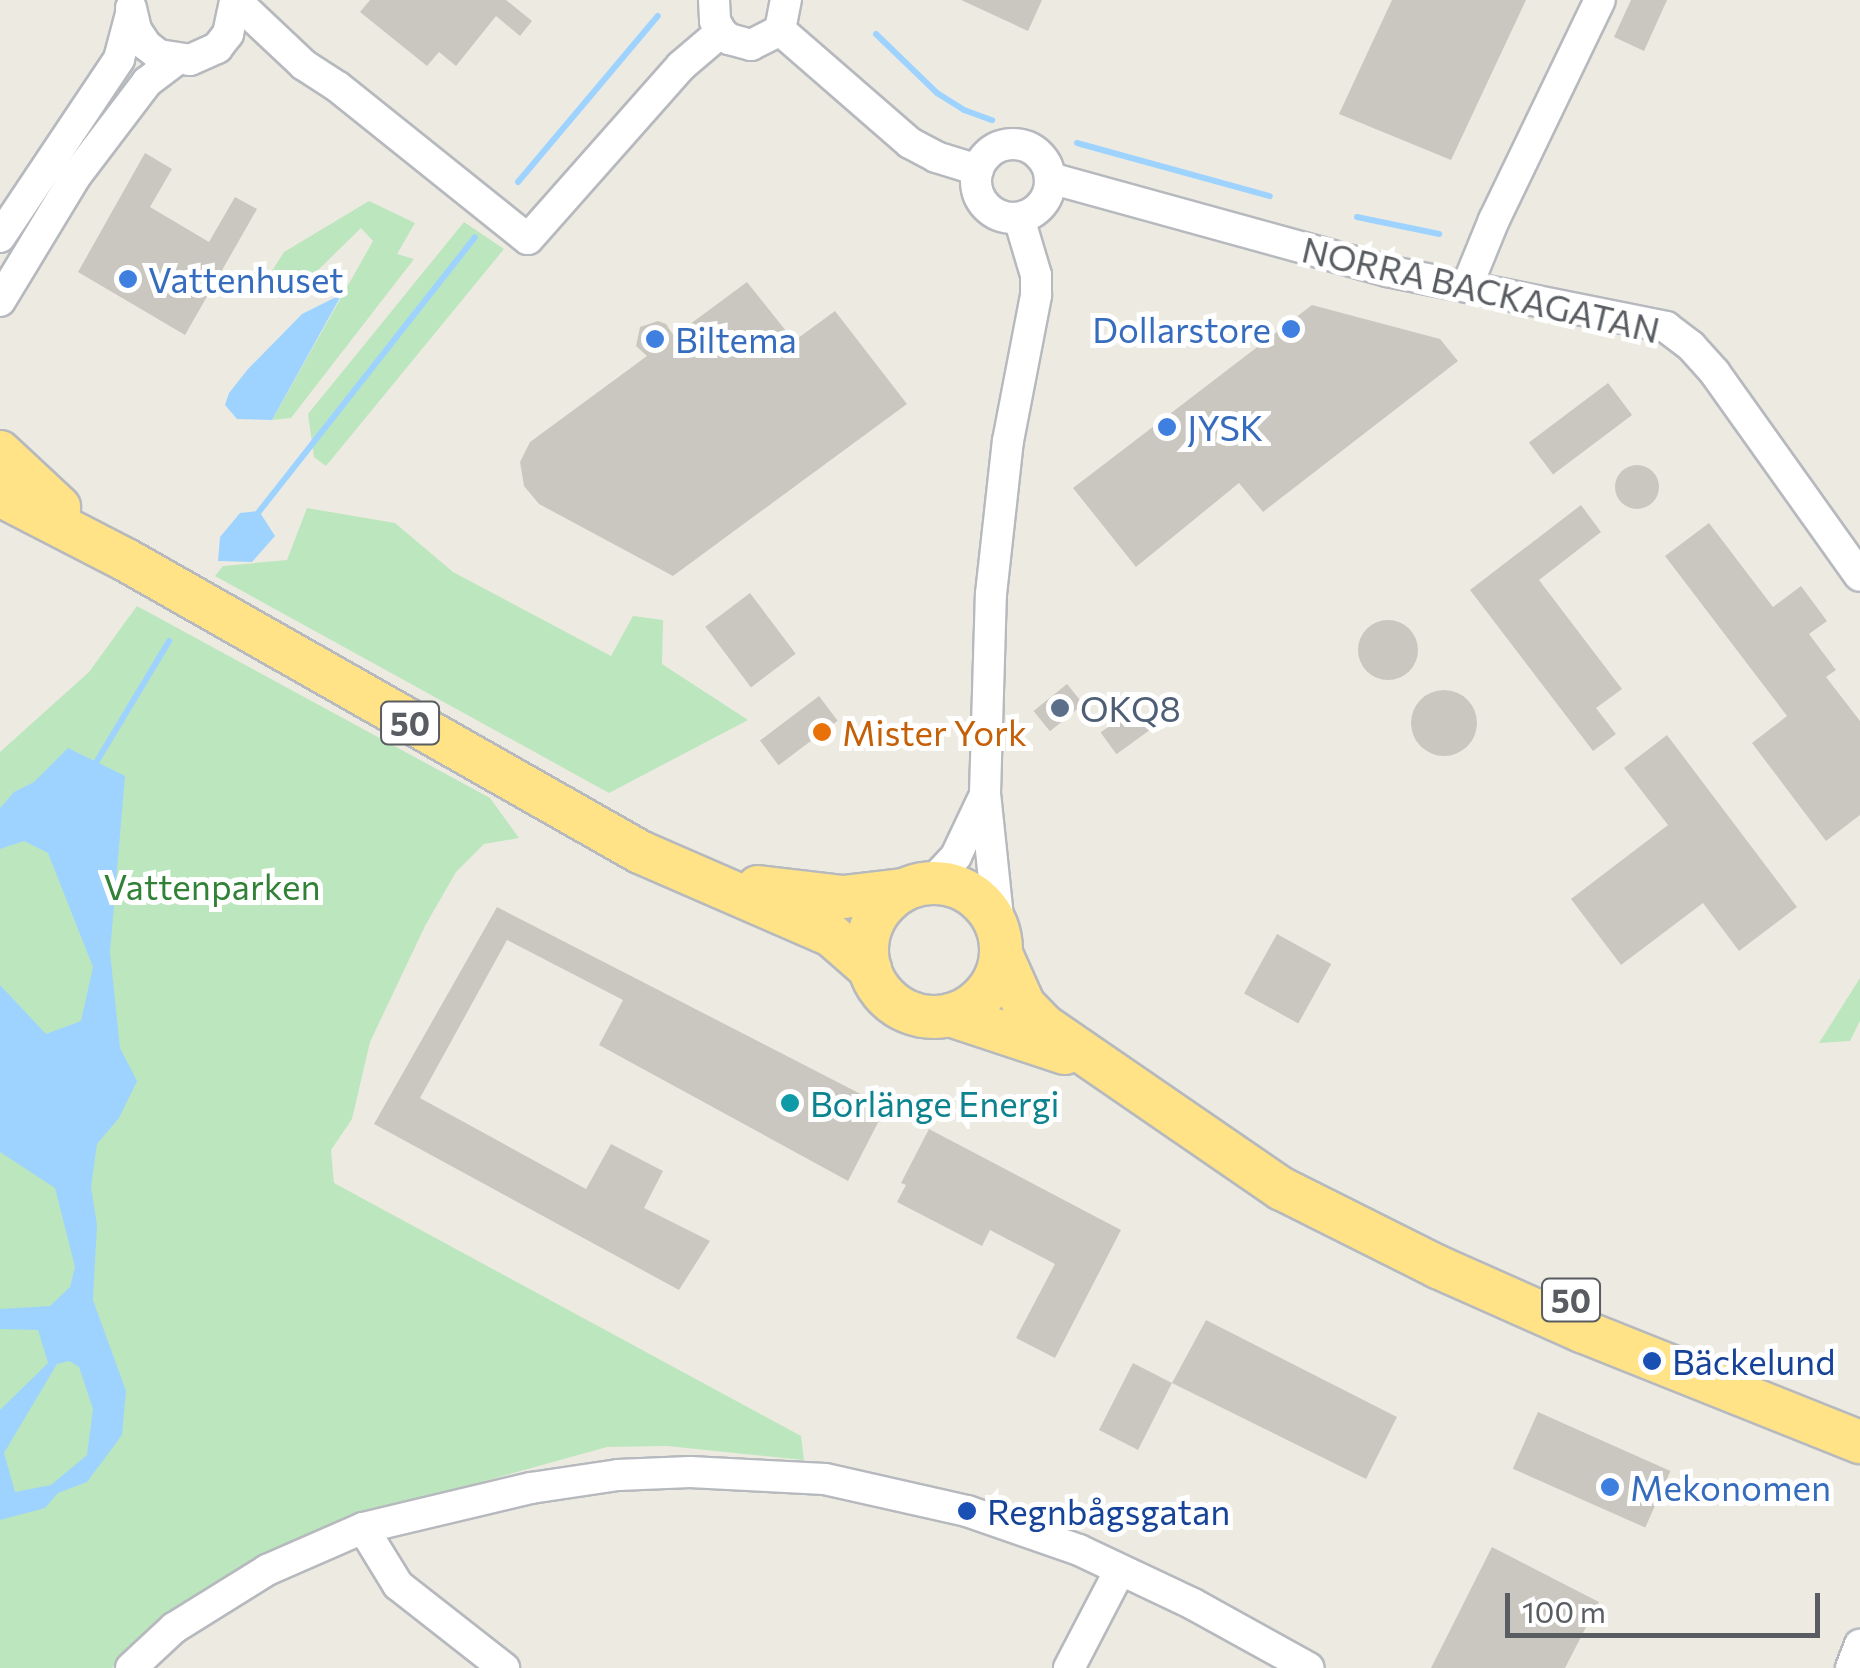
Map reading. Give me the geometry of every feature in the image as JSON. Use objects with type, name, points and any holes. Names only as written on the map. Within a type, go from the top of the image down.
[{"type":"highway","name":"50","points":[[0,452],[25,480],[126,560]]},
{"type":"highway","name":"50","points":[[0,495],[126,560],[640,852],[831,936],[870,968]]},
{"type":"highway","name":"50","points":[[699,877],[812,896],[917,886]]},
{"type":"highway","points":[[917,886],[967,891],[982,903],[1001,944],[986,993],[950,1015],[924,1016],[900,1008],[881,991],[867,954],[872,923],[890,899],[917,886]]},
{"type":"highway","name":"50","points":[[1001,944],[1024,1005],[1098,1065],[1282,1189],[1438,1267],[1582,1331],[1860,1442]]},
{"type":"highway","name":"50","points":[[950,1015],[1098,1065]]},
{"type":"highway","name":"50","points":[[1282,1189],[1860,1411]]},
{"type":"street","points":[[0,301],[75,177],[147,82],[176,60],[205,56],[217,48],[228,34],[235,0]]},
{"type":"street","points":[[235,0],[304,64],[528,239],[680,66],[722,32]]},
{"type":"street","points":[[714,0],[715,20],[722,32],[740,44],[751,45],[783,15],[910,142],[936,158],[978,170]]},
{"type":"street","points":[[1467,286],[1494,220],[1600,0]]},
{"type":"street","points":[[131,7],[146,45],[176,60]]},
{"type":"street","points":[[0,237],[119,58],[131,7]]},
{"type":"street","points":[[217,48],[249,48],[304,64]]},
{"type":"street","points":[[1015,144],[1036,151],[1050,178],[1046,200],[1019,218],[1007,218],[985,205],[976,182],[978,170],[992,151],[1015,144]]},
{"type":"street","name":"NORRA BACKAGATAN","points":[[1050,178],[1387,271],[1666,327],[1715,373],[1860,576]]},
{"type":"street","points":[[1001,944],[985,793],[991,594],[1008,440],[1036,295],[1036,275],[1019,218]]},
{"type":"street","points":[[917,886],[956,856],[985,793]]},
{"type":"street","points":[[132,1668],[174,1628],[252,1580],[363,1528],[453,1504],[618,1475],[690,1472],[825,1478],[967,1511],[1120,1570],[1309,1668]]},
{"type":"street","points":[[363,1528],[398,1585],[504,1668]]},
{"type":"street","points":[[1068,1668],[1120,1570]]},
{"type":"street","points":[[1851,1668],[1860,1645]]},
{"type":"green space","points":[[369,201],[415,223],[397,254],[414,259],[291,418],[272,420],[373,241],[361,228],[313,275],[276,297],[263,285],[284,252]]},
{"type":"green space","points":[[464,222],[504,249],[326,466],[314,457],[308,414]]},
{"type":"green space","points":[[307,508],[395,523],[453,572],[611,656],[633,616],[663,620],[662,664],[748,720],[609,793],[215,576],[223,566],[287,560]]},
{"type":"green space","name":"Vattenparken","points":[[137,606],[490,798],[519,838],[484,844],[456,872],[425,926],[370,1042],[352,1119],[331,1150],[334,1183],[801,1436],[804,1460],[667,1446],[607,1447],[355,1517],[177,1619],[112,1668],[0,1668],[0,752],[89,672]]},
{"type":"green space","points":[[1860,978],[1860,1021],[1850,1041],[1819,1043]]},
{"type":"water","points":[[342,294],[272,420],[237,419],[225,405],[229,393],[248,369],[302,314]]},
{"type":"water","points":[[259,511],[275,536],[252,562],[218,561],[220,537],[240,513]]},
{"type":"water","name":"Vattenparken","points":[[68,748],[125,776],[110,952],[120,1048],[137,1081],[119,1118],[97,1144],[91,1187],[97,1225],[93,1300],[126,1391],[122,1435],[87,1482],[58,1493],[45,1508],[0,1520],[0,1410],[48,1363],[38,1330],[0,1329],[0,1309],[50,1306],[70,1287],[75,1267],[55,1188],[0,1152],[0,985],[46,1034],[81,1021],[93,967],[48,853],[24,841],[0,849],[0,808],[14,792],[34,782]],"holes":[[[69,1361],[79,1367],[93,1409],[87,1455],[51,1485],[15,1492],[4,1453],[57,1364]]]},
{"type":"building","points":[[370,0],[506,0],[532,21],[520,36],[496,16],[456,66],[439,52],[427,66],[360,12]]},
{"type":"building","points":[[961,0],[1042,0],[1028,31]]},
{"type":"building","points":[[1392,0],[1526,0],[1451,160],[1339,114]]},
{"type":"building","points":[[1631,0],[1667,0],[1644,51],[1614,37]]},
{"type":"building","points":[[145,153],[172,169],[150,207],[209,242],[235,197],[257,209],[185,335],[78,272]]},
{"type":"building","points":[[747,282],[794,341],[835,311],[907,404],[673,576],[539,504],[524,486],[520,462],[530,442],[647,356],[636,346],[640,327],[658,321],[666,324],[674,336]]},
{"type":"building","points":[[1312,305],[1440,339],[1458,361],[1263,512],[1239,483],[1136,567],[1073,488]]},
{"type":"building","points":[[1608,383],[1632,415],[1553,475],[1529,443]]},
{"type":"building","points":[[1637,465],[1652,472],[1659,487],[1652,502],[1637,509],[1622,502],[1615,487],[1622,472]]},
{"type":"building","points":[[1581,505],[1601,532],[1539,580],[1622,689],[1596,708],[1616,734],[1593,751],[1470,590]]},
{"type":"building","points":[[1709,523],[1773,607],[1801,586],[1827,621],[1809,634],[1836,670],[1826,677],[1860,721],[1860,815],[1826,841],[1752,743],[1787,716],[1665,556]]},
{"type":"building","points":[[750,593],[796,654],[751,687],[705,627]]},
{"type":"building","points":[[1388,620],[1409,629],[1418,650],[1409,671],[1388,680],[1367,671],[1358,650],[1367,629]]},
{"type":"building","points":[[1067,684],[1083,704],[1050,731],[1034,711]]},
{"type":"building","points":[[1444,690],[1467,700],[1477,723],[1467,746],[1444,756],[1421,746],[1411,723],[1421,700]]},
{"type":"building","points":[[819,696],[838,721],[779,765],[760,741]]},
{"type":"building","points":[[1137,706],[1153,728],[1116,754],[1101,732]]},
{"type":"building","points":[[1667,735],[1797,907],[1739,951],[1703,903],[1621,965],[1571,899],[1668,825],[1624,768]]},
{"type":"building","name":"Borlänge Energi","points":[[497,907],[886,1107],[848,1181],[599,1045],[623,1000],[507,940],[420,1098],[586,1189],[611,1144],[663,1171],[644,1208],[710,1241],[679,1290],[374,1124]]},
{"type":"building","points":[[1277,934],[1331,964],[1298,1024],[1244,993]]},
{"type":"building","points":[[929,1129],[1121,1230],[1055,1358],[1016,1338],[1055,1264],[990,1230],[982,1246],[897,1202],[906,1185],[901,1183]]},
{"type":"building","points":[[1206,1320],[1397,1417],[1366,1479],[1172,1383]]},
{"type":"building","points":[[1133,1363],[1172,1383],[1138,1450],[1099,1430]]},
{"type":"building","points":[[1538,1412],[1670,1471],[1645,1528],[1513,1469]]},
{"type":"building","points":[[1492,1547],[1599,1602],[1565,1668],[1431,1668]]},
{"type":"waterway","points":[[518,182],[658,16]]},
{"type":"waterway","points":[[876,34],[937,93],[964,110],[992,120]]},
{"type":"waterway","points":[[1077,143],[1270,196]]},
{"type":"waterway","points":[[1357,217],[1439,234]]},
{"type":"waterway","points":[[254,518],[475,237]]},
{"type":"waterway","points":[[97,761],[169,641]]},
{"type":"place","name":"Vattenhuset","points":[[128,279]]},
{"type":"place","name":"Dollarstore","points":[[1291,329]]},
{"type":"place","name":"Biltema","points":[[655,339]]},
{"type":"place","name":"JYSK","points":[[1167,427]]},
{"type":"place","name":"OKQ8","points":[[1060,708]]},
{"type":"place","name":"Mister York","points":[[822,732]]},
{"type":"place","name":"Borlänge Energi","points":[[790,1103]]},
{"type":"place","name":"Bäckelund","points":[[1652,1361]]},
{"type":"place","name":"Mekonomen","points":[[1610,1487]]},
{"type":"place","name":"Regnbågsgatan","points":[[967,1511]]}]
